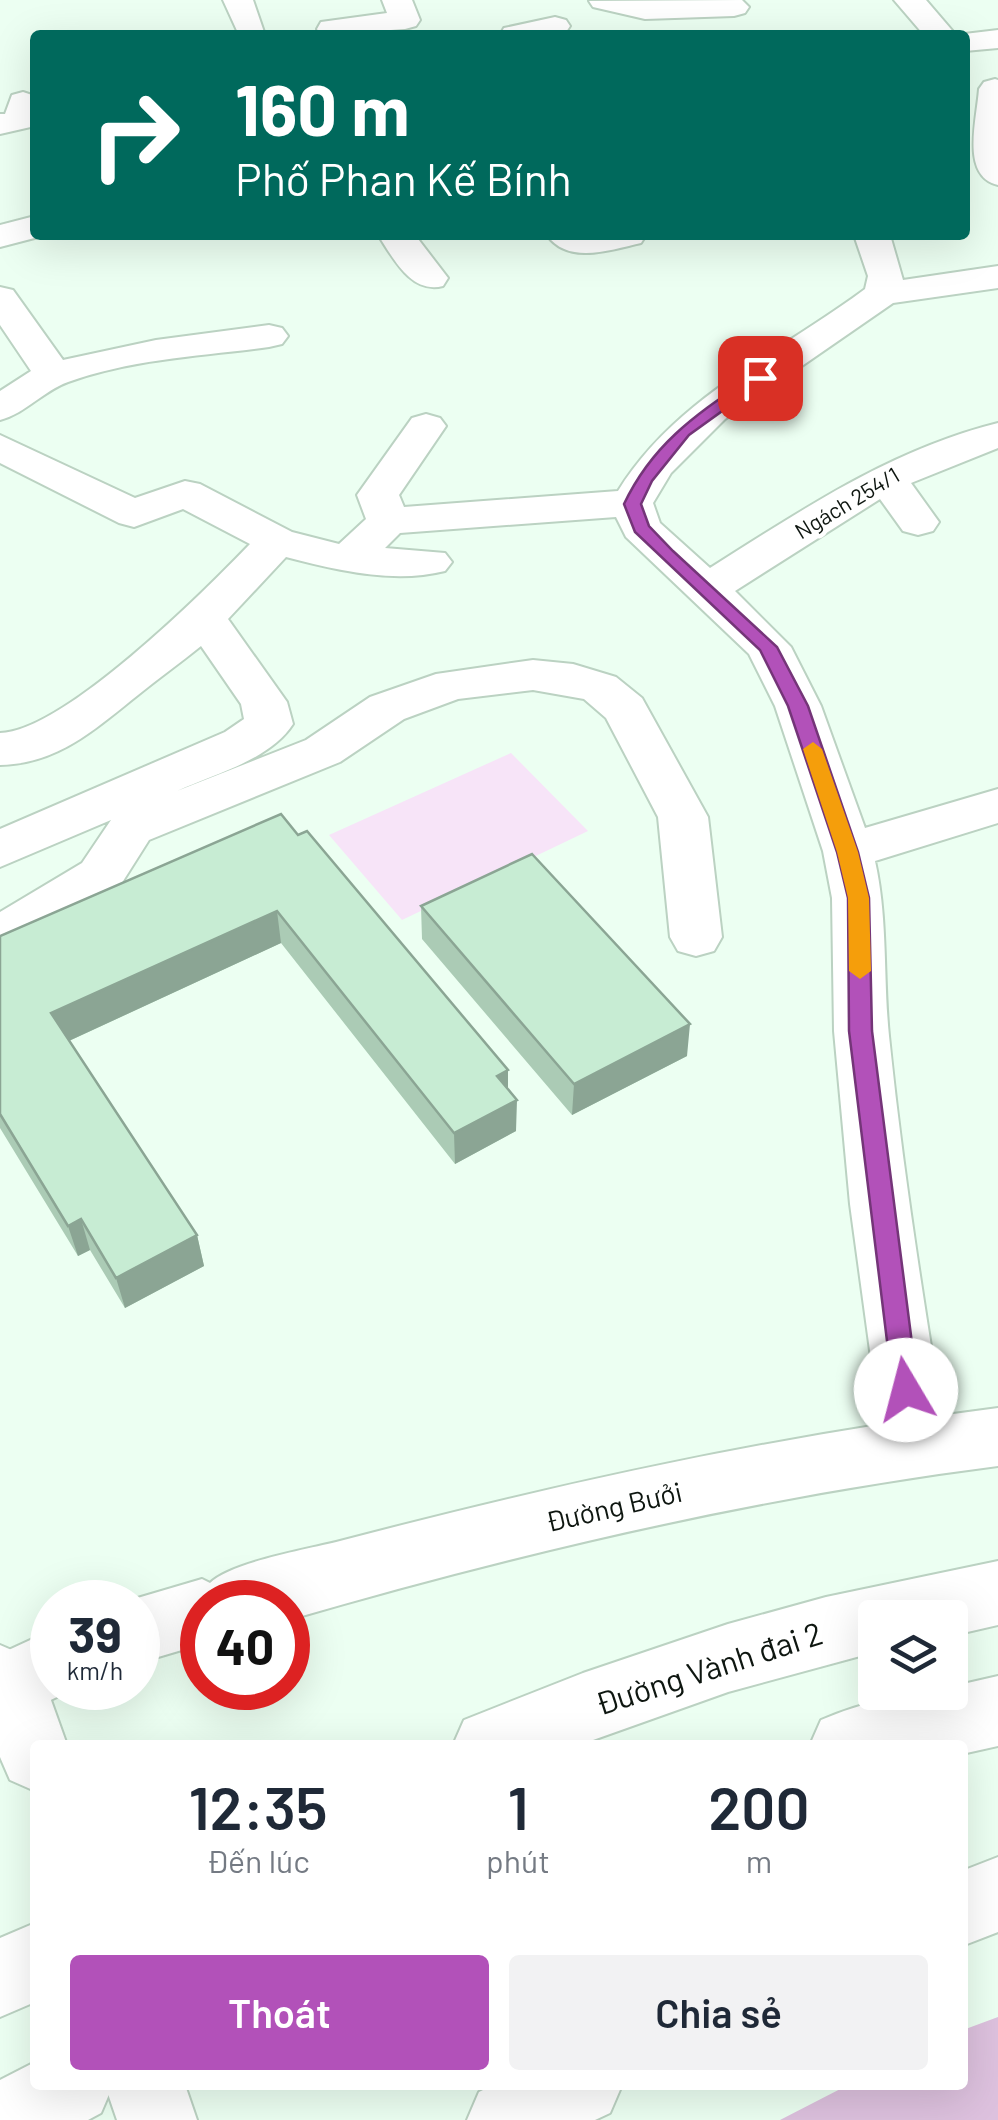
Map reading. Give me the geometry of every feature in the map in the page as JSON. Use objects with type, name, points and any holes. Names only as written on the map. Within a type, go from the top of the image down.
[{"type":"main road","points":[[238,0],[251,30]]},
{"type":"main road","points":[[332,30],[406,20],[397,0]]},
{"type":"main road","points":[[909,0],[936,30]]},
{"type":"main road","points":[[604,1],[644,10],[733,4],[749,30]]},
{"type":"main road","points":[[537,30],[555,26]]},
{"type":"main road","points":[[970,42],[998,39]]},
{"type":"main road","points":[[986,88],[991,166],[998,175]]},
{"type":"main road","points":[[0,236],[30,229]]},
{"type":"main road","points":[[400,240],[430,278]]},
{"type":"main road","points":[[874,240],[886,276],[882,294]]},
{"type":"main road","points":[[915,1446],[879,1204],[860,1031],[858,898],[848,852],[798,706],[768,647],[641,528],[632,504],[644,480],[683,432],[882,294],[998,277]]},
{"type":"main road","points":[[0,298],[53,374]]},
{"type":"main road","points":[[0,408],[53,374],[156,351],[269,336]]},
{"type":"main road","points":[[388,521],[378,495],[426,426]]},
{"type":"main road","name":"Ngách 254/1","points":[[705,591],[886,477],[953,446],[998,436]]},
{"type":"main road","points":[[0,446],[134,514],[185,493],[277,541],[348,560],[430,562]]},
{"type":"main road","points":[[886,477],[918,522]]},
{"type":"main road","points":[[348,560],[388,521],[632,504]]},
{"type":"main road","points":[[0,749],[16,751],[82,718],[131,676],[169,652],[277,541]]},
{"type":"main road","points":[[0,849],[242,743],[269,724],[264,702],[204,618]]},
{"type":"main road","points":[[0,935],[56,906],[100,876],[132,828],[323,752],[387,708],[452,685],[533,675],[600,688],[625,708],[684,817],[696,937]]},
{"type":"main road","points":[[848,852],[998,806]]},
{"type":"main road","name":"Đường Bưởi","points":[[310,1581],[649,1496],[915,1446],[998,1436]]},
{"type":"main road","points":[[966,1600],[998,1593]]},
{"type":"main road","name":"Đường Vành đai 2","points":[[503,1740],[790,1639],[858,1623]]},
{"type":"main road","points":[[16,1679],[31,1740]]},
{"type":"main road","points":[[869,1740],[998,1712]]},
{"type":"main road","points":[[968,1906],[998,1894]]},
{"type":"main road","points":[[0,1979],[30,1964]]},
{"type":"main road","points":[[6,2120],[63,2090]]},
{"type":"main road","points":[[147,2090],[156,2120]]},
{"type":"main road","points":[[507,2120],[571,2090]]},
{"type":"shaded area","points":[[511,753],[588,831],[402,920],[329,835]]},
{"type":"shaded area","points":[[998,2017],[998,2120],[780,2120],[838,2090],[968,2090],[968,2028]]},
{"type":"building","points":[[281,814],[298,835],[307,831],[508,1070],[497,1076],[517,1100],[454,1133],[277,911],[51,1013],[197,1235],[116,1278],[81,1219],[68,1226],[0,1114],[0,936]]},
{"type":"building","points":[[532,854],[690,1024],[574,1084],[421,906]]},
{"type":"slow traffic","points":[[813,749],[848,852],[858,898],[860,971]]},
{"type":"route","points":[[760,378],[683,432],[644,480],[632,504],[641,528],[666,555],[768,647],[798,706],[848,852],[858,898],[860,1031],[879,1204],[906,1390]]}]
